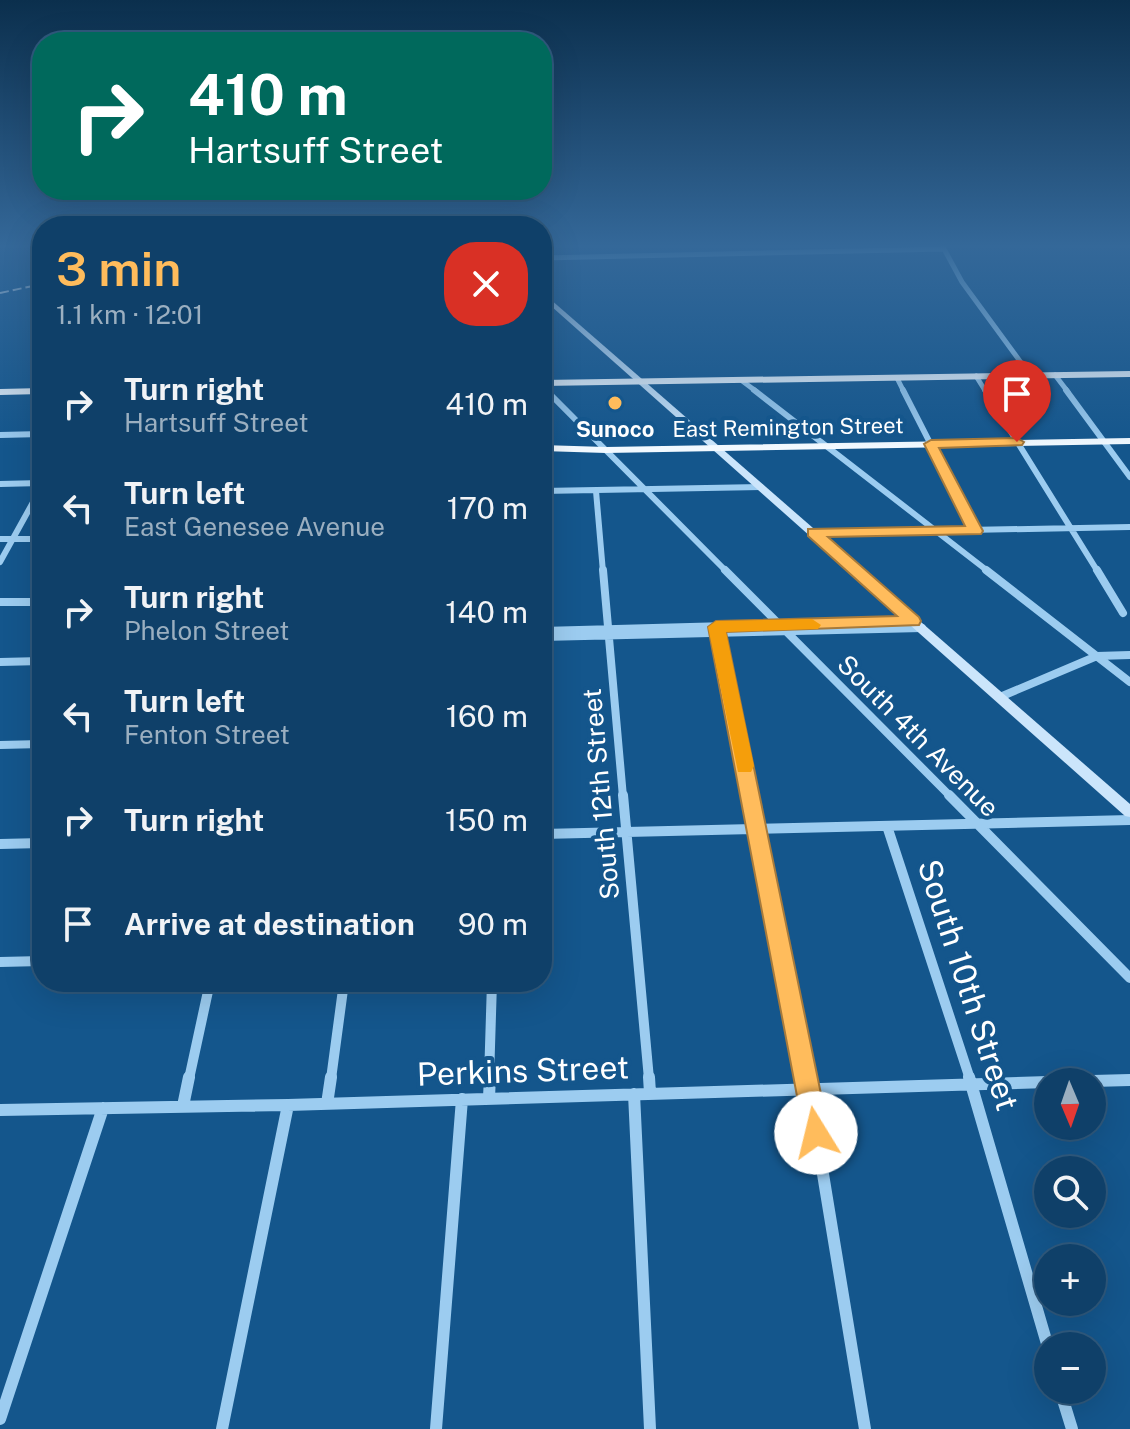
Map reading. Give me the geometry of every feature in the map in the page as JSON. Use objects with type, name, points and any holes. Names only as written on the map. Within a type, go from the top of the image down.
[{"type":"highway","points":[[552,385],[1130,374]]},
{"type":"highway","points":[[0,392],[32,391]]},
{"type":"highway","name":"East Remington Street","points":[[552,448],[717,449],[1130,441]]},
{"type":"main road","points":[[564,314],[1130,812]]},
{"type":"street","points":[[985,314],[1030,375]]},
{"type":"street","points":[[1055,375],[1130,477]]},
{"type":"street","points":[[976,376],[1123,613]]},
{"type":"street","points":[[897,378],[975,531]]},
{"type":"street","points":[[741,380],[1130,682]]},
{"type":"street","name":"South 4th Avenue","points":[[552,395],[1130,978]]},
{"type":"street","points":[[0,435],[32,434]]},
{"type":"street","points":[[0,484],[32,485]]},
{"type":"street","points":[[552,491],[761,487]]},
{"type":"street","name":"South 12th Street","points":[[596,491],[650,1093]]},
{"type":"street","points":[[0,562],[32,504]]},
{"type":"street","points":[[813,533],[1130,527]]},
{"type":"street","points":[[0,539],[32,539]]},
{"type":"street","points":[[0,602],[32,602]]},
{"type":"street","points":[[552,636],[917,624]]},
{"type":"street","points":[[717,630],[809,1089],[865,1429]]},
{"type":"street","points":[[552,631],[609,633]]},
{"type":"street","points":[[1000,697],[1097,656],[1130,655]]},
{"type":"street","points":[[0,662],[32,661]]},
{"type":"street","points":[[0,745],[32,744]]},
{"type":"street","points":[[1117,800],[1130,797]]},
{"type":"street","points":[[552,834],[1130,820]]},
{"type":"street","name":"South 10th Street","points":[[887,826],[971,1084],[1044,1332]]},
{"type":"street","points":[[0,844],[32,843]]},
{"type":"street","points":[[0,962],[32,961]]},
{"type":"street","points":[[183,1106],[208,992]]},
{"type":"street","points":[[327,1104],[343,992]]},
{"type":"street","points":[[489,1097],[492,992]]},
{"type":"street","points":[[1106,1081],[1130,1080]]},
{"type":"street","name":"Perkins Street","points":[[0,1110],[327,1104],[1034,1082]]},
{"type":"street","points":[[634,1094],[650,1429]]},
{"type":"street","points":[[436,1429],[462,1099]]},
{"type":"street","points":[[222,1429],[288,1105]]},
{"type":"street","points":[[0,1419],[103,1108]]},
{"type":"street","points":[[1064,1404],[1072,1429]]},
{"type":"slow traffic","points":[[744,766],[716,627],[812,625]]},
{"type":"place","name":"Sunoco","points":[[615,403]]},
{"type":"route","points":[[816,1133],[716,627],[913,621],[813,533],[975,531],[931,444],[1017,442]]}]
